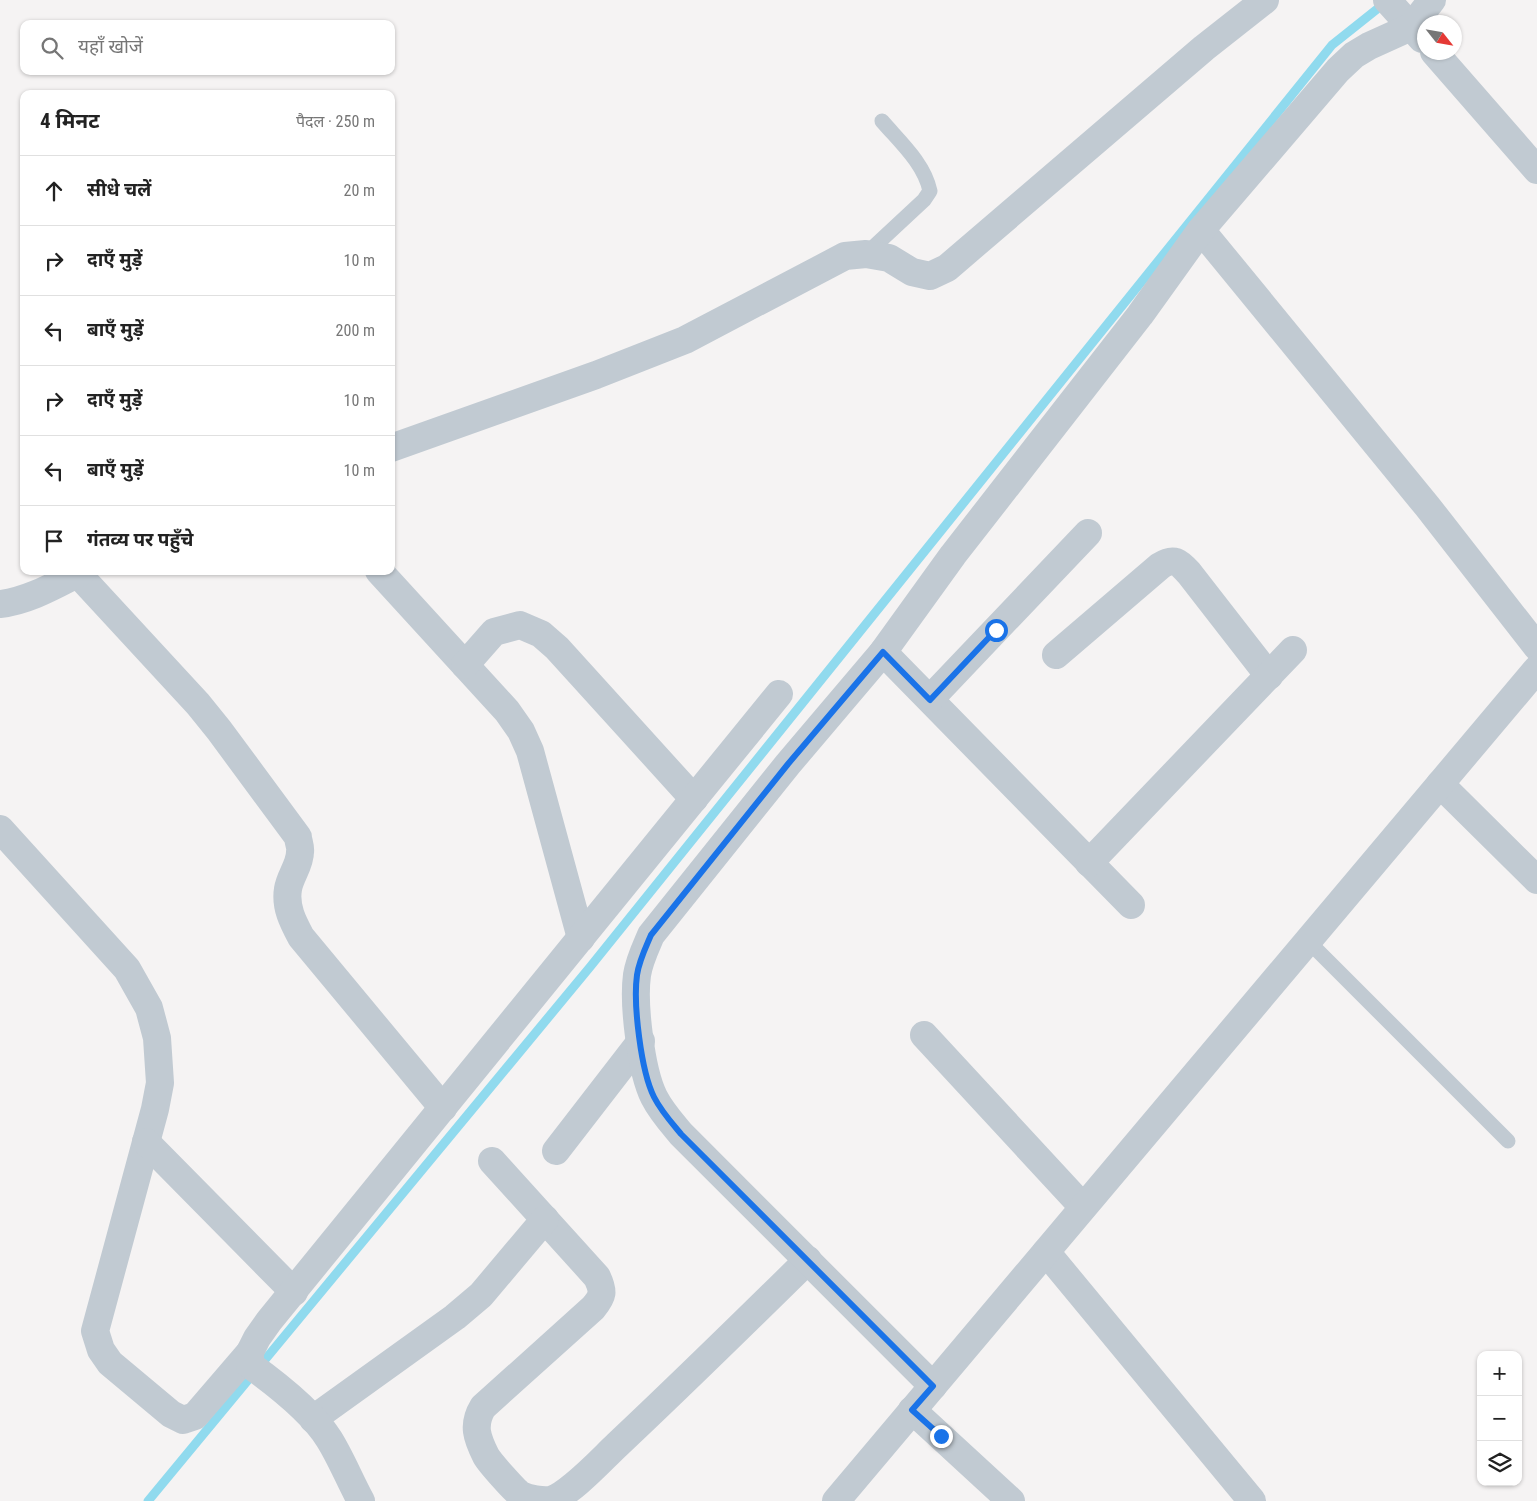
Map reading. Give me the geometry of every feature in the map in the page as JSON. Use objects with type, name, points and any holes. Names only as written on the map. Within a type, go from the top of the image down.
[{"type":"street","points":[[395,447],[638,360],[685,340],[844,256],[866,254],[889,258],[912,272],[930,276],[947,268],[1204,48],[1265,0]]},
{"type":"street","points":[[933,1386],[681,1134],[664,1113],[645,1075],[637,1012],[637,976],[641,957],[651,935],[788,764],[883,652],[953,555],[1140,316],[1201,230],[1338,70],[1354,56],[1406,21],[1432,0]]},
{"type":"street","points":[[1441,60],[1537,170]]},
{"type":"street","points":[[1201,230],[1427,506],[1537,647]]},
{"type":"street","points":[[930,700],[1088,533]]},
{"type":"street","points":[[1056,655],[1160,566],[1171,561],[1177,562],[1189,573],[1269,676]]},
{"type":"street","points":[[0,604],[14,602],[76,575]]},
{"type":"street","points":[[82,575],[198,704],[298,836],[300,852],[288,888],[287,902],[291,918],[301,937],[443,1108]]},
{"type":"street","points":[[383,575],[507,711],[522,731],[581,938]]},
{"type":"street","points":[[465,665],[494,632],[520,625],[541,634],[557,648],[694,799]]},
{"type":"street","points":[[1089,863],[1294,650]]},
{"type":"street","points":[[883,652],[1131,905]]},
{"type":"street","points":[[836,1501],[1537,669]]},
{"type":"street","points":[[360,1501],[329,1439],[313,1419],[257,1365],[257,1338],[778,694]]},
{"type":"street","points":[[1440,784],[1537,880]]},
{"type":"street","points":[[0,829],[127,969],[149,1008],[157,1038],[160,1083],[155,1109],[95,1331],[101,1350],[110,1364],[171,1414],[183,1420],[195,1416],[257,1365]]},
{"type":"street","points":[[924,1035],[1083,1208]]},
{"type":"street","points":[[556,1151],[641,1041]]},
{"type":"street","points":[[146,1142],[294,1292]]},
{"type":"street","points":[[492,1161],[597,1277],[602,1287],[601,1299],[593,1308],[484,1407],[478,1416],[479,1442],[488,1460],[520,1495],[535,1500],[550,1501],[572,1487],[663,1402],[808,1260]]},
{"type":"street","points":[[313,1419],[455,1318],[481,1295],[545,1219]]},
{"type":"street","points":[[1046,1252],[1252,1501]]},
{"type":"street","points":[[912,1410],[1011,1501]]},
{"type":"lane","points":[[866,254],[924,200],[930,191],[928,181],[920,166],[882,121]]},
{"type":"lane","points":[[1308,941],[1508,1141]]},
{"type":"waterway","points":[[148,1501],[590,967],[1332,45],[1386,2]]},
{"type":"route","points":[[941,1436],[912,1410],[933,1386],[681,1134],[664,1113],[645,1075],[637,1012],[637,976],[641,957],[651,935],[788,764],[883,652],[930,700],[996,630]]}]
